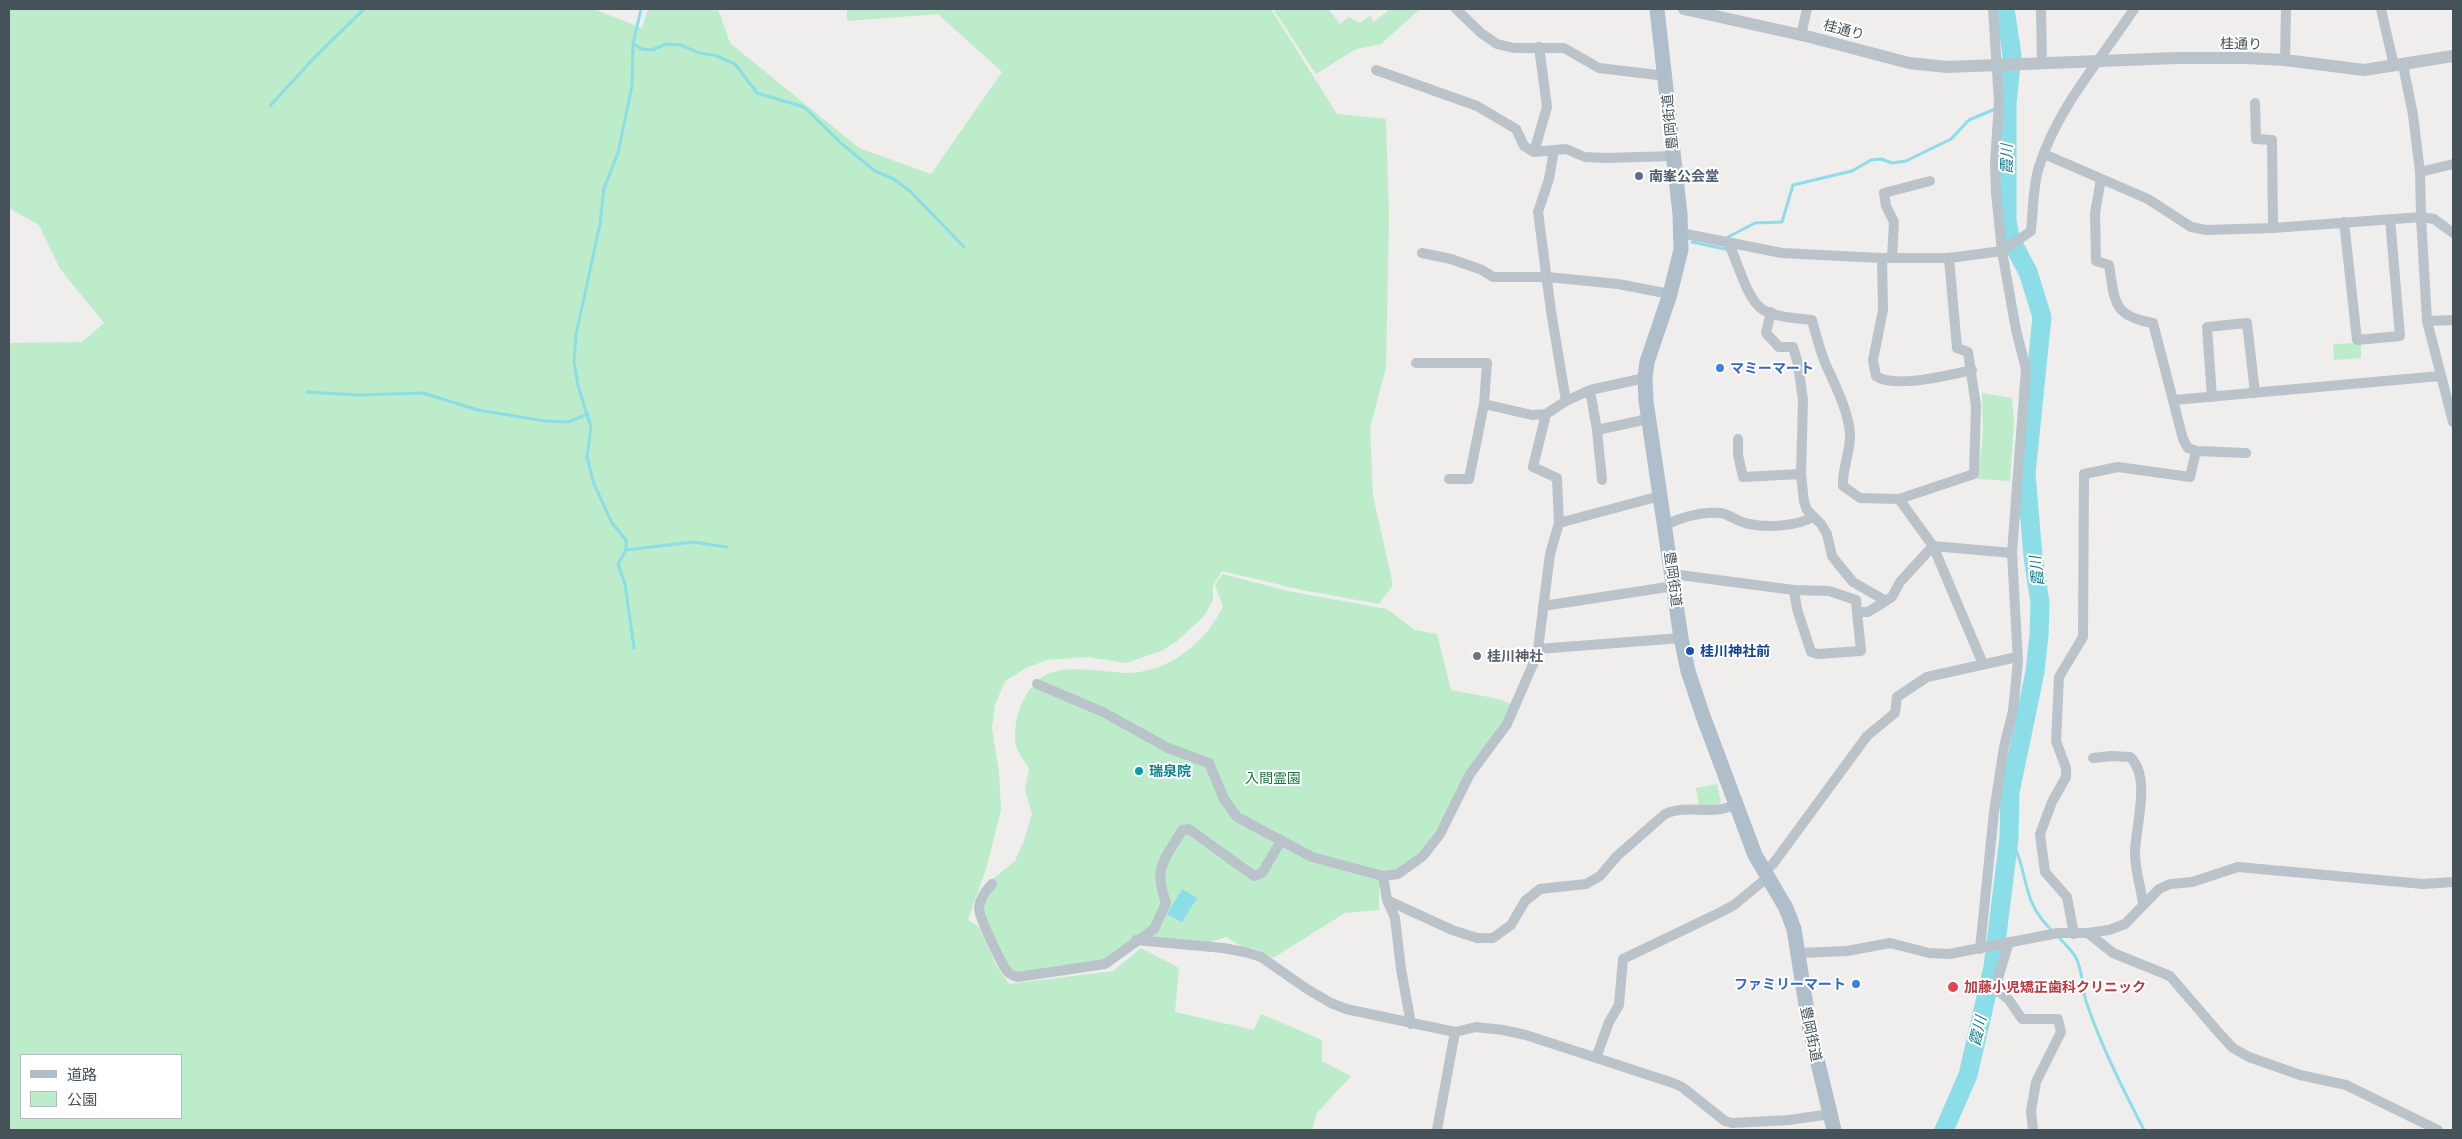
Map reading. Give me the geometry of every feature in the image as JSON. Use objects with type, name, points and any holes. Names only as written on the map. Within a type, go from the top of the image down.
[{"type":"main road","name":"豊岡街道","points":[[1657,9],[1666,76],[1681,233],[1678,269],[1651,346],[1645,378],[1648,419],[1681,638],[1688,671],[1755,855],[1786,908],[1799,953],[1810,1030],[1834,1130]]},
{"type":"street","points":[[1456,9],[1481,33],[1498,44],[1514,48],[1564,48],[1599,68],[1666,76]]},
{"type":"street","name":"桂通り","points":[[1684,9],[1928,66],[2026,65],[2176,58],[2285,60],[2364,70],[2453,56]]},
{"type":"street","points":[[1801,35],[1807,9]]},
{"type":"street","points":[[1983,948],[1994,812],[2004,747],[2013,711],[2017,657],[2012,553],[2026,369],[2016,330],[2002,251],[1995,162],[1999,102],[1993,9]]},
{"type":"street","points":[[2041,9],[2042,64]]},
{"type":"street","points":[[1681,233],[1782,254],[1949,258],[2002,251],[2028,235],[2031,231],[2038,171],[2067,103],[2134,9]]},
{"type":"street","points":[[2285,60],[2286,9]]},
{"type":"street","points":[[2381,9],[2413,115],[2420,172],[2427,321],[2453,422]]},
{"type":"street","points":[[1534,152],[1547,107],[1539,47]]},
{"type":"street","points":[[1376,70],[1477,106],[1516,129],[1524,146],[1534,152],[1566,149],[1585,157],[1605,158],[1674,156]]},
{"type":"street","points":[[2255,103],[2256,139],[2272,140],[2273,228]]},
{"type":"street","points":[[1554,150],[1538,212],[1551,311],[1566,401]]},
{"type":"street","points":[[2044,154],[2148,199],[2191,227],[2224,231],[2421,217],[2434,219],[2453,233]]},
{"type":"street","points":[[2420,172],[2453,164]]},
{"type":"street","points":[[2100,179],[2095,213],[2096,261],[2109,265],[2114,295],[2120,310],[2130,317],[2153,323],[2163,370],[2174,400],[2183,439],[2188,448],[2196,451],[2246,453]]},
{"type":"street","points":[[1930,181],[1884,193],[1886,206],[1894,222],[1887,258],[1883,310],[1873,360],[1876,376],[1882,380],[1917,381],[1972,370]]},
{"type":"street","points":[[2344,222],[2357,340],[2400,336],[2390,219]]},
{"type":"street","points":[[1728,244],[1748,290],[1762,309],[1812,320],[1826,366],[1833,377],[1850,433],[1848,452],[1843,466],[1843,486],[1860,498],[1899,500],[1974,474],[1977,419],[1972,370],[1968,352],[1957,348],[1949,258]]},
{"type":"street","points":[[1422,253],[1451,259],[1482,270],[1493,278],[1548,278],[1618,284],[1670,294]]},
{"type":"street","points":[[1771,312],[1766,333],[1779,347],[1793,347],[1798,364],[1803,400],[1801,474],[1804,502],[1827,534],[1832,556],[1853,582],[1886,602]]},
{"type":"street","points":[[2427,321],[2453,320]]},
{"type":"street","points":[[2212,397],[2207,327],[2248,324],[2254,393]]},
{"type":"street","points":[[1416,363],[1487,363],[1484,404],[1469,479],[1449,479]]},
{"type":"street","points":[[2174,400],[2440,376]]},
{"type":"street","points":[[1484,404],[1532,415],[1546,414],[1566,401],[1590,390],[1645,378]]},
{"type":"street","points":[[1590,390],[1597,430],[1602,480]]},
{"type":"street","points":[[1038,684],[1103,712],[1168,748],[1209,764],[1224,799],[1237,817],[1281,841],[1312,857],[1383,876],[1398,874],[1431,848],[1470,774],[1507,724],[1538,649],[1550,554],[1559,523],[1557,478],[1534,467],[1546,414]]},
{"type":"street","points":[[1597,430],[1648,419]]},
{"type":"street","points":[[1738,439],[1738,455],[1743,477],[1801,474]]},
{"type":"street","points":[[2074,934],[2067,897],[2044,872],[2040,834],[2052,802],[2066,777],[2066,768],[2056,741],[2059,677],[2083,638],[2084,474],[2118,467],[2190,477],[2196,451]]},
{"type":"street","points":[[1559,523],[1660,496]]},
{"type":"street","points":[[1899,500],[1933,546],[1983,664]]},
{"type":"street","points":[[1665,525],[1681,517],[1712,512],[1724,514],[1750,524],[1801,524],[1814,517]]},
{"type":"street","points":[[1933,546],[2012,553]]},
{"type":"street","points":[[1857,612],[1868,612],[1892,598],[1900,582],[1933,546]]},
{"type":"street","points":[[1543,606],[1673,580],[1829,591],[1856,600],[1862,651],[1818,654],[1810,652],[1797,608],[1794,590]]},
{"type":"street","points":[[1538,649],[1681,638]]},
{"type":"street","points":[[1596,1058],[1609,1022],[1619,1005],[1623,959],[1719,914],[1734,905],[1766,874],[1867,736],[1895,713],[1897,697],[1926,677],[2017,657]]},
{"type":"street","points":[[2093,758],[2130,757],[2140,771],[2140,814],[2135,856],[2143,904]]},
{"type":"street","points":[[1387,900],[1465,935],[1477,938],[1493,938],[1511,926],[1525,901],[1540,889],[1586,884],[1600,876],[1617,856],[1665,814],[1673,810],[1707,812],[1728,809],[1736,804]]},
{"type":"street","points":[[992,884],[982,898],[979,908],[999,958],[1009,973],[1014,976],[1105,964],[1136,940],[1154,929],[1166,903],[1159,877],[1160,868],[1182,830],[1189,829],[1254,876],[1262,872],[1281,841]]},
{"type":"street","points":[[1799,953],[1847,951],[1890,943],[1929,953],[1948,954],[2058,933],[2088,933],[2125,924],[2159,889],[2170,884],[2192,882],[2238,867],[2423,884],[2453,882]]},
{"type":"street","points":[[1383,876],[1387,900],[1395,918],[1401,969],[1411,1024]]},
{"type":"street","points":[[2088,933],[2113,953],[2170,976],[2233,1048],[2249,1057],[2300,1075],[2352,1088],[2438,1130]]},
{"type":"street","points":[[1136,940],[1223,948],[1245,952],[1261,957],[1331,1003],[1346,1009],[1455,1032],[1476,1027],[1504,1030],[1596,1058],[1682,1087],[1710,1111],[1732,1123],[1789,1120],[1831,1114]]},
{"type":"street","points":[[2005,942],[1995,988],[2009,1000],[2022,1020],[2058,1019],[2061,1032],[2036,1082],[2031,1111],[2033,1130]]},
{"type":"street","points":[[1437,1130],[1455,1032]]},
{"type":"green space","points":[[9,9],[594,9],[642,28],[648,9],[718,9],[730,43],[859,148],[931,174],[1002,72],[938,14],[847,21],[847,9],[1271,9],[1337,114],[1386,119],[1389,217],[1386,368],[1370,428],[1373,496],[1393,585],[1379,604],[1302,590],[1222,571],[1213,586],[1213,600],[1204,616],[1176,642],[1161,651],[1126,663],[1087,657],[1047,660],[1026,668],[1005,681],[995,705],[992,728],[999,772],[1001,810],[987,866],[968,920],[979,927],[996,965],[1009,984],[1113,971],[1141,948],[1179,968],[1175,1012],[1254,1030],[1261,1014],[1322,1040],[1322,1061],[1351,1076],[1317,1113],[1312,1130],[9,1130],[9,343],[82,342],[104,323],[60,269],[39,225],[9,208]]},
{"type":"green space","points":[[1273,9],[1328,9],[1340,24],[1349,17],[1360,23],[1370,16],[1374,22],[1390,9],[1420,9],[1381,44],[1356,49],[1316,74]]},
{"type":"green space","points":[[2361,343],[2361,358],[2334,360],[2333,344]]},
{"type":"green space","points":[[1982,393],[2012,398],[2014,422],[2010,481],[1978,479],[1983,432]]},
{"type":"green space","name":"入間霊園","points":[[1223,574],[1288,591],[1387,609],[1415,630],[1437,634],[1451,690],[1499,699],[1511,704],[1504,719],[1455,794],[1436,830],[1422,850],[1379,888],[1379,910],[1345,913],[1273,958],[1253,948],[1246,949],[1226,937],[1201,945],[1145,939],[1107,967],[1016,980],[980,921],[975,916],[976,901],[984,886],[1015,861],[1032,814],[1025,790],[1029,769],[1017,749],[1015,739],[1018,715],[1027,693],[1043,677],[1061,670],[1141,672],[1170,662],[1196,643],[1216,619],[1223,606],[1215,585]]},
{"type":"green space","points":[[1717,784],[1721,803],[1699,807],[1696,788]]},
{"type":"water","points":[[1182,889],[1197,898],[1182,922],[1167,914]]},
{"type":"waterway","points":[[270,106],[314,58],[364,9]]},
{"type":"waterway","points":[[641,9],[633,44],[642,49],[652,50],[666,44],[681,45],[699,53],[714,55],[735,64],[757,93],[804,107],[841,143],[875,171],[894,179],[911,192],[964,247]]},
{"type":"waterway","name":"霞川","points":[[1944,1130],[1968,1075],[1993,967],[2009,838],[2010,792],[2035,672],[2039,635],[2040,603],[2033,556],[2026,474],[2042,317],[2028,272],[2010,238],[2007,220],[2007,104],[2012,55],[2005,9]]},
{"type":"waterway","points":[[633,44],[632,86],[618,153],[604,188],[600,224],[576,335],[574,361],[578,386],[591,427],[587,457],[594,484],[612,523],[626,540],[626,550],[618,564],[625,584],[634,648]]},
{"type":"waterway","points":[[1727,240],[1728,237],[1755,223],[1782,222],[1793,185],[1852,171],[1871,160],[1881,159],[1892,163],[1906,161],[1951,139],[1969,120],[2007,104]]},
{"type":"waterway","points":[[1692,242],[1725,249],[1726,246]]},
{"type":"waterway","points":[[307,392],[358,395],[423,393],[478,410],[545,421],[568,422],[588,414]]},
{"type":"waterway","points":[[626,550],[693,542],[727,547]]},
{"type":"waterway","points":[[2009,838],[2020,861],[2029,895],[2036,911],[2070,949],[2078,962],[2085,998],[2099,1036],[2144,1130]]},
{"type":"place","name":"南峯公会堂","points":[[1639,176]]},
{"type":"place","name":"マミーマート","points":[[1720,368]]},
{"type":"place","name":"桂川神社前","points":[[1690,651]]},
{"type":"place","name":"桂川神社","points":[[1477,656]]},
{"type":"place","name":"瑞泉院","points":[[1139,771]]},
{"type":"place","name":"ファミリーマート","points":[[1856,984]]},
{"type":"place","name":"加藤小児矯正歯科クリニック","points":[[1953,987]]}]
